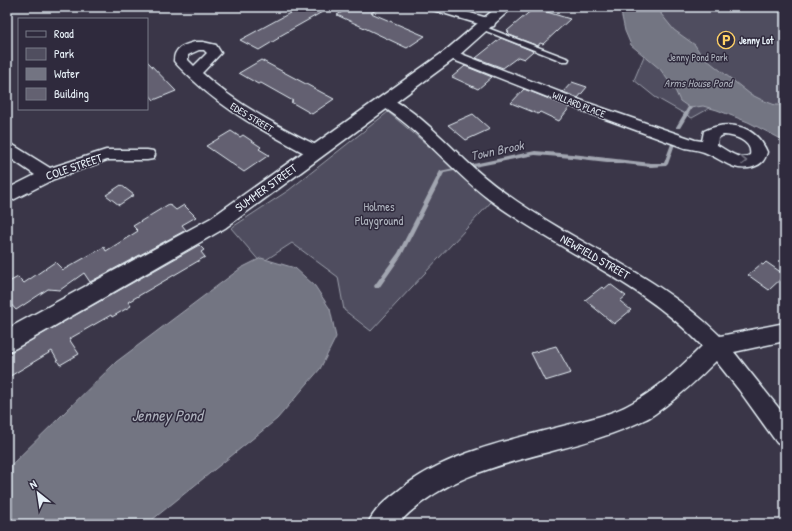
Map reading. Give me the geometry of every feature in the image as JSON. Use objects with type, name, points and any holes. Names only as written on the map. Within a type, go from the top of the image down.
[{"type":"main road","name":"SUMMER STREET","points":[[7,341],[218,223],[450,54],[506,7]]},
{"type":"street","points":[[438,7],[486,25]]},
{"type":"street","name":"WILLARD PLACE","points":[[450,54],[583,106],[691,144],[709,148]]},
{"type":"street","name":"EDES STREET","points":[[195,73],[210,88],[234,106],[270,128],[316,152]]},
{"type":"street","name":"NEWFIELD STREET","points":[[385,102],[408,116],[455,161],[506,202],[547,229],[617,269],[674,307],[717,346],[744,379],[785,435]]},
{"type":"street","points":[[7,149],[48,174]]},
{"type":"street","name":"COLE STREET","points":[[7,197],[48,174],[106,155],[147,155]]},
{"type":"street","points":[[381,524],[395,509],[421,488],[441,476],[484,458],[582,432],[622,419],[640,411],[680,382],[717,346],[785,332]]},
{"type":"lane","points":[[486,25],[565,59]]},
{"type":"green space","name":"Jenny Pond Park","points":[[635,7],[785,7],[785,109],[726,99],[692,118],[655,97],[634,80],[652,37]]},
{"type":"green space","name":"Holmes Playground","points":[[388,112],[493,200],[371,331],[344,310],[338,277],[292,243],[261,263],[231,228],[289,190]]},
{"type":"water","name":"Arms House Pond","points":[[619,7],[663,7],[661,14],[674,30],[695,45],[701,55],[750,94],[775,105],[785,105],[785,141],[748,122],[717,110],[703,106],[690,108],[680,101],[675,90],[660,69],[631,45],[625,31]]},
{"type":"water","name":"Jenney Pond","points":[[261,258],[295,268],[315,286],[330,309],[336,337],[320,369],[277,419],[147,524],[7,524],[7,469],[116,362],[241,268]]},
{"type":"building","points":[[301,7],[331,7],[278,37],[279,38],[259,50],[240,40]]},
{"type":"building","points":[[350,7],[381,7],[371,13],[425,36],[407,48],[337,15]]},
{"type":"building","points":[[534,8],[570,19],[543,44],[540,43],[538,46],[507,34],[509,32],[507,31]]},
{"type":"building","points":[[501,38],[533,51],[524,59],[518,57],[503,68],[476,58]]},
{"type":"building","points":[[261,60],[334,99],[312,114],[291,102],[293,101],[261,83],[258,84],[239,73]]},
{"type":"building","points":[[148,62],[176,91],[154,100],[148,93]]},
{"type":"building","points":[[465,66],[492,77],[478,89],[452,77]]},
{"type":"building","points":[[572,82],[587,87],[578,98],[563,92]]},
{"type":"building","points":[[524,89],[570,107],[559,121],[540,112],[538,114],[511,103]]},
{"type":"building","points":[[473,114],[490,129],[466,140],[448,125]]},
{"type":"building","points":[[231,131],[240,137],[243,135],[261,147],[259,149],[269,155],[244,172],[206,146]]},
{"type":"building","points":[[121,185],[134,195],[119,205],[106,195]]},
{"type":"building","points":[[169,204],[176,210],[184,205],[196,217],[182,225],[186,230],[90,282],[84,273],[60,290],[48,289],[16,310],[7,300],[7,283],[18,277],[24,283],[55,262],[63,270],[104,247],[106,251],[138,231],[133,226]]},
{"type":"building","points":[[199,245],[204,250],[201,252],[205,257],[128,302],[131,306],[112,317],[111,315],[69,339],[79,354],[60,365],[52,351],[7,378],[7,354]]},
{"type":"building","points":[[766,262],[785,275],[769,290],[748,275],[761,264],[763,265]]},
{"type":"building","points":[[610,284],[626,296],[620,301],[631,310],[614,324],[585,300],[602,287],[604,289]]},
{"type":"building","points":[[556,346],[571,373],[545,381],[531,353]]},
{"type":"waterway","name":"Town Brook","points":[[678,127],[690,108]]},
{"type":"waterway","name":"Town Brook","points":[[377,286],[400,254],[442,172],[535,153],[651,165],[666,164],[673,144]]},
{"type":"place","name":"Jenny Lot","points":[[726,40]]}]
